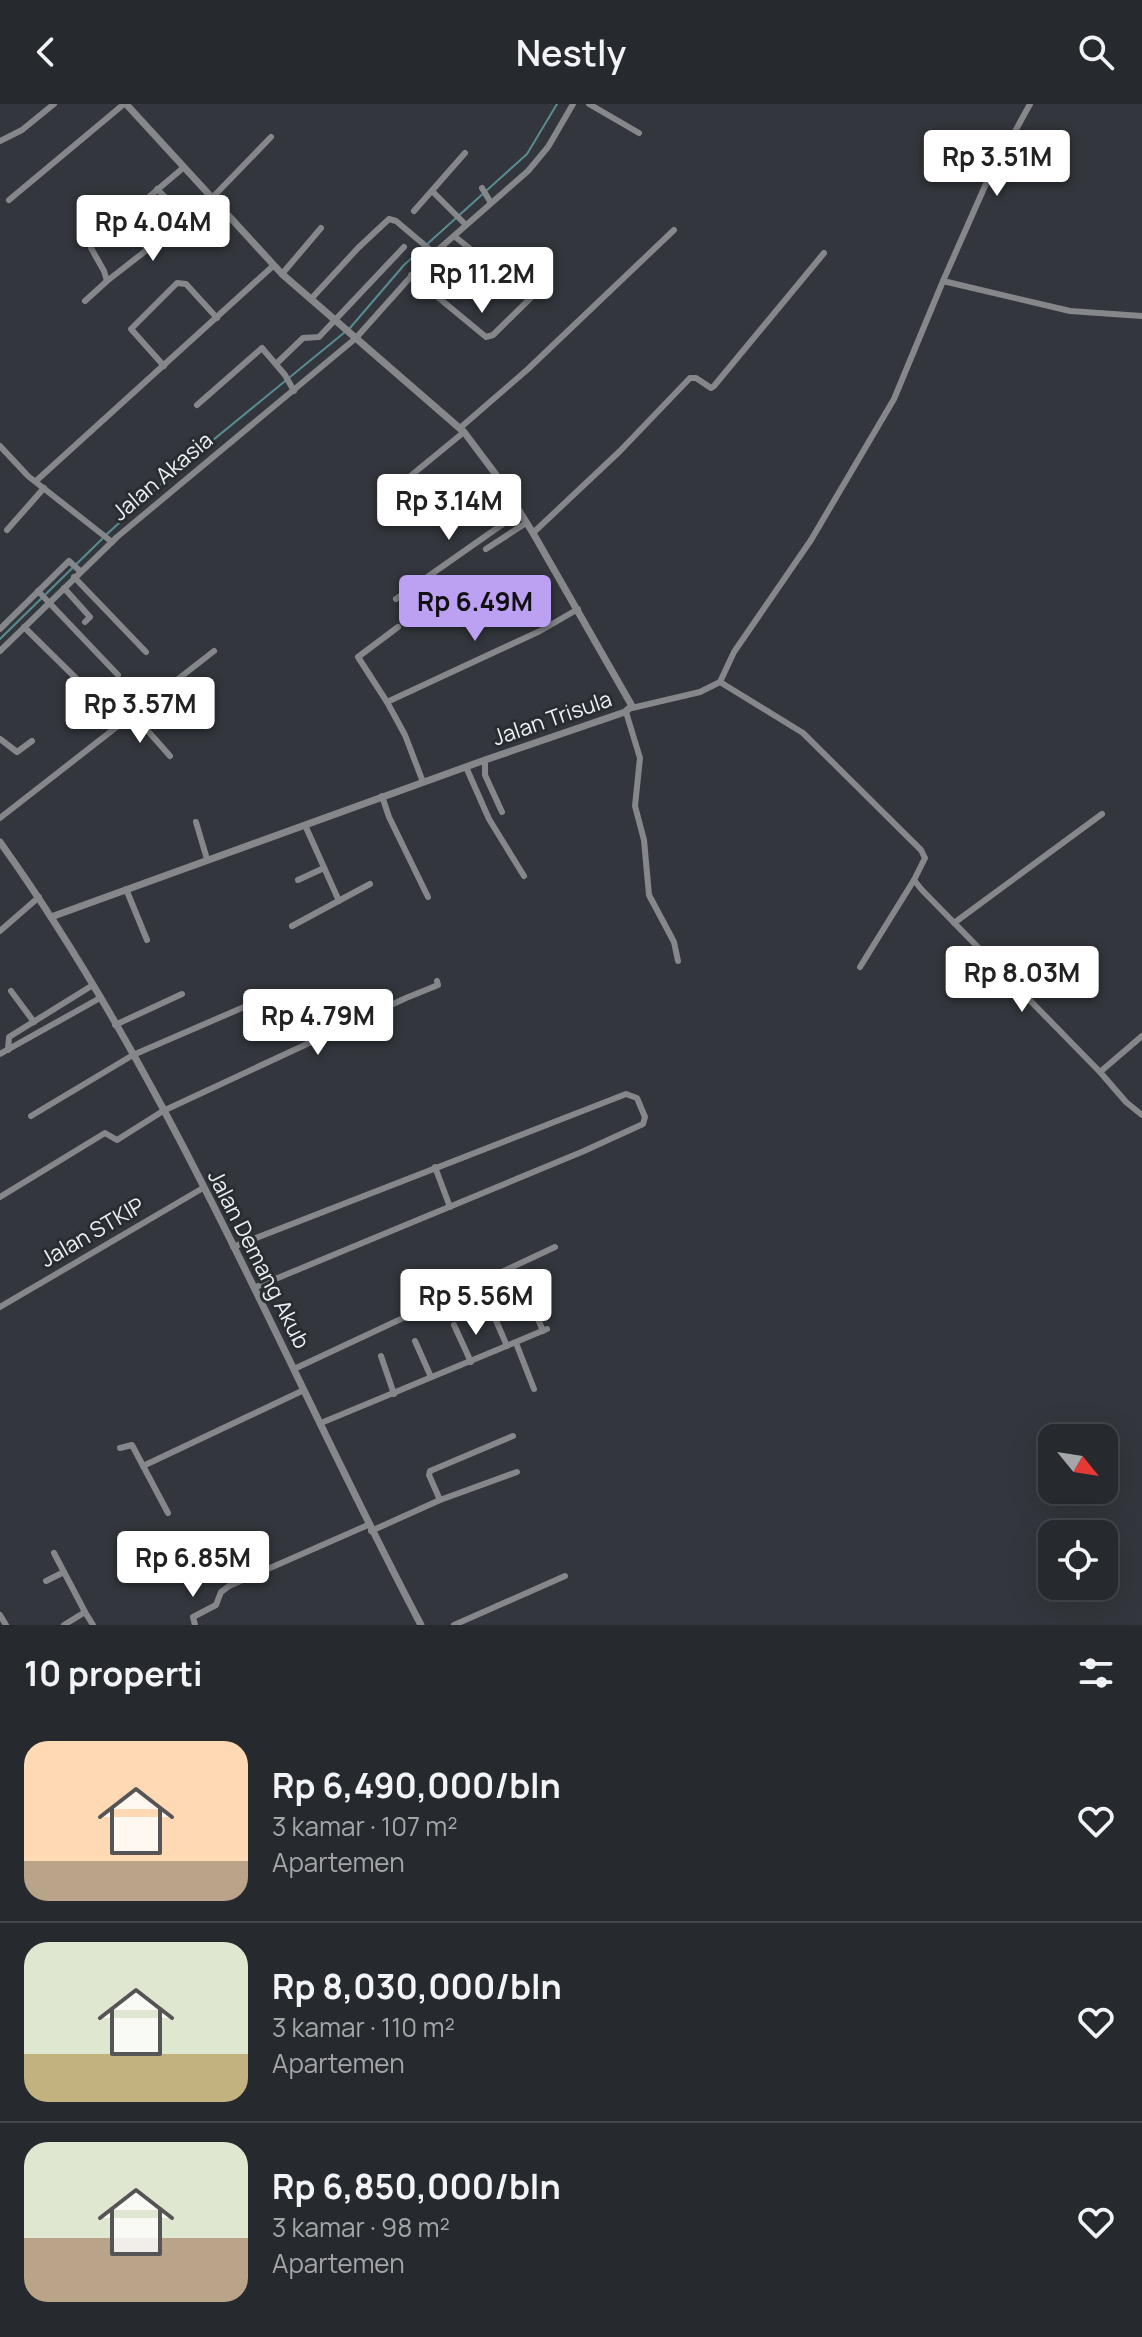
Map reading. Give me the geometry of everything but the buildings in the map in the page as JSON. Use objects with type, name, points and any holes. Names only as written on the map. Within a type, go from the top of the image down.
[{"type":"street","points":[[0,141],[22,130],[54,104]]},
{"type":"street","points":[[9,200],[125,104]]},
{"type":"street","name":"Jalan Trisula","points":[[51,917],[629,710],[578,609],[533,533],[462,430],[273,266],[125,104]]},
{"type":"street","name":"Jalan Akasia","points":[[0,651],[109,539],[355,337],[432,252],[454,236],[487,196],[541,157],[573,104]]},
{"type":"street","points":[[589,104],[639,133]]},
{"type":"street","points":[[678,961],[674,942],[649,895],[644,840],[635,806],[640,758],[629,710],[700,692],[720,682],[734,652],[811,540],[888,410],[947,283],[985,186],[1030,104]]},
{"type":"street","points":[[212,198],[271,137]]},
{"type":"street","points":[[414,211],[465,153]]},
{"type":"street","points":[[107,281],[91,248],[183,168]]},
{"type":"street","points":[[157,189],[179,211]]},
{"type":"street","points":[[432,191],[463,222]]},
{"type":"street","points":[[311,299],[389,219],[432,252]]},
{"type":"street","points":[[120,221],[148,249]]},
{"type":"street","points":[[85,301],[148,249],[173,236],[189,222]]},
{"type":"street","points":[[282,274],[321,228]]},
{"type":"street","points":[[380,501],[462,430],[674,230]]},
{"type":"street","points":[[454,236],[531,297]]},
{"type":"street","points":[[276,364],[303,338],[319,337],[404,247]]},
{"type":"street","points":[[533,533],[620,451],[690,378],[696,378],[711,388],[714,386],[824,253]]},
{"type":"street","points":[[36,481],[273,266]]},
{"type":"street","points":[[411,275],[486,337],[493,335],[550,279]]},
{"type":"street","points":[[164,366],[131,329],[177,283],[186,284],[217,318]]},
{"type":"street","points":[[947,283],[1070,311],[1142,316]]},
{"type":"street","points":[[197,405],[262,348],[293,390]]},
{"type":"street","points":[[0,446],[44,488],[109,539]]},
{"type":"street","points":[[1,462],[8,454]]},
{"type":"street","points":[[7,530],[44,488]]},
{"type":"street","points":[[396,599],[520,512]]},
{"type":"street","points":[[486,549],[526,523]]},
{"type":"street","points":[[0,629],[62,566],[71,562],[79,570]]},
{"type":"street","points":[[74,577],[146,652]]},
{"type":"street","points":[[64,588],[90,617],[85,622]]},
{"type":"street","points":[[38,591],[118,675]]},
{"type":"street","points":[[387,702],[540,631],[578,609]]},
{"type":"street","points":[[24,627],[91,693]]},
{"type":"street","points":[[398,627],[358,657],[405,735],[423,782]]},
{"type":"street","points":[[0,818],[214,651]]},
{"type":"street","points":[[720,682],[803,733],[924,855],[918,885],[860,967]]},
{"type":"street","points":[[133,714],[170,756]]},
{"type":"street","points":[[0,739],[17,752],[32,741]]},
{"type":"street","points":[[485,760],[485,775],[502,812]]},
{"type":"street","points":[[466,767],[489,819],[524,876]]},
{"type":"street","points":[[382,796],[428,897]]},
{"type":"street","points":[[954,923],[1102,814]]},
{"type":"street","points":[[196,822],[207,859]]},
{"type":"street","points":[[305,825],[339,901]]},
{"type":"street","name":"Jalan Demang Akub","points":[[0,842],[39,897],[133,1055],[256,1287],[370,1528],[421,1625]]},
{"type":"street","points":[[298,880],[324,868]]},
{"type":"street","points":[[292,926],[370,884]]},
{"type":"street","points":[[918,885],[1142,1115]]},
{"type":"street","points":[[126,889],[147,940]]},
{"type":"street","points":[[0,931],[39,897]]},
{"type":"street","points":[[0,1197],[105,1133],[117,1140],[163,1111],[406,998],[434,988],[438,985],[437,981]]},
{"type":"street","points":[[8,1050],[6,1044],[9,1037],[93,985]]},
{"type":"street","points":[[11,991],[34,1022]]},
{"type":"street","points":[[115,1025],[182,994]]},
{"type":"street","points":[[0,1054],[100,998]]},
{"type":"street","points":[[31,1116],[133,1055],[251,1004]]},
{"type":"street","points":[[1100,1072],[1142,1036]]},
{"type":"street","points":[[233,1247],[626,1094],[637,1098],[645,1117],[643,1124],[256,1287]]},
{"type":"street","points":[[435,1167],[450,1207]]},
{"type":"street","name":"Jalan STKIP","points":[[0,1307],[205,1191]]},
{"type":"street","points":[[294,1369],[555,1247]]},
{"type":"street","points":[[321,1423],[545,1330],[527,1292]]},
{"type":"street","points":[[491,1309],[507,1346]]},
{"type":"street","points":[[454,1325],[471,1362]]},
{"type":"street","points":[[415,1341],[431,1377]]},
{"type":"street","points":[[516,1343],[534,1389]]},
{"type":"street","points":[[381,1356],[394,1394]]},
{"type":"street","points":[[143,1466],[304,1390]]},
{"type":"street","points":[[440,1500],[430,1471],[513,1436]]},
{"type":"street","points":[[120,1448],[132,1445],[168,1513]]},
{"type":"street","points":[[195,1625],[193,1617],[216,1605],[221,1592],[229,1586],[517,1472]]},
{"type":"street","points":[[54,1553],[93,1625]]},
{"type":"street","points":[[46,1581],[64,1572]]},
{"type":"street","points":[[454,1625],[565,1576]]},
{"type":"street","points":[[64,1625],[85,1612]]},
{"type":"street","points":[[0,1615],[6,1625]]},
{"type":"waterway","points":[[350,328],[404,265],[527,154],[557,104]]},
{"type":"waterway","points":[[106,535],[174,472],[345,332]]},
{"type":"waterway","points":[[0,639],[102,539]]}]
